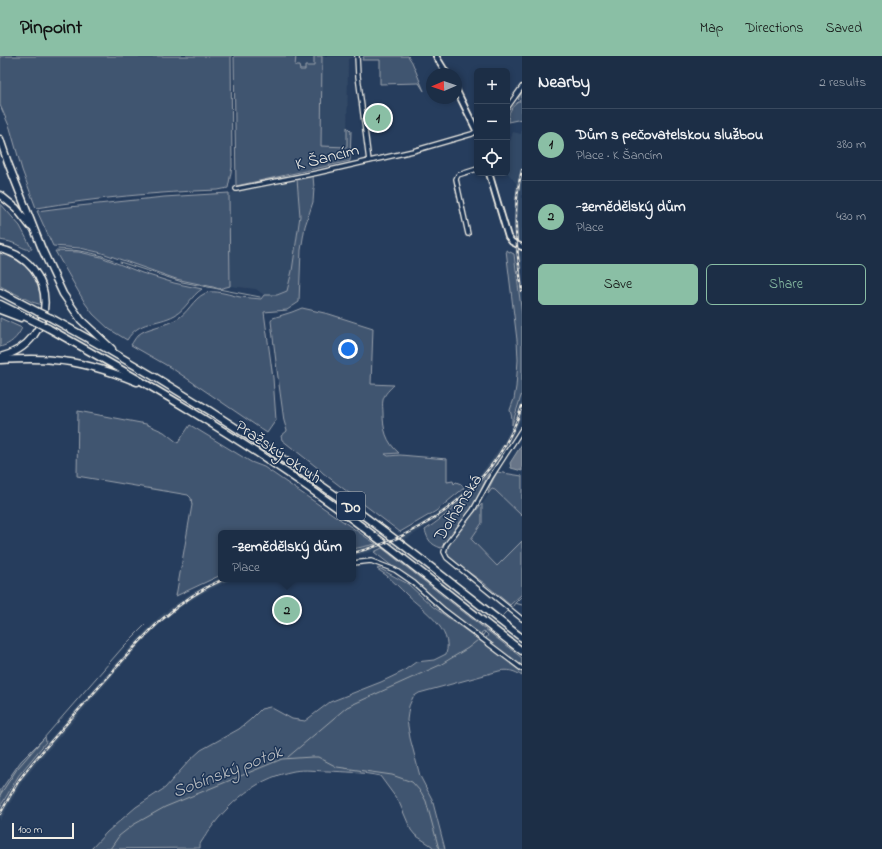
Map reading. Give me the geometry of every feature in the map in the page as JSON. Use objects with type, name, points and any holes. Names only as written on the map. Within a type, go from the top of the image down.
[{"type":"highway","points":[[0,139],[42,249]]},
{"type":"highway","points":[[0,195],[21,213],[31,228],[63,294],[74,311],[94,333],[124,359]]},
{"type":"highway","points":[[0,249],[16,254],[32,269],[41,283],[45,305],[42,321],[32,339],[26,345],[0,359]]},
{"type":"highway","name":"Pražský okruh","points":[[0,292],[51,318],[124,359],[211,411],[316,481],[394,538],[522,638]]},
{"type":"highway","name":"Pražský okruh","points":[[0,304],[48,328],[161,392],[243,443],[337,508],[403,557],[522,651]]},
{"type":"highway","points":[[0,310],[35,322]]},
{"type":"highway","points":[[0,359],[46,359],[78,363],[116,374],[161,392]]},
{"type":"street","name":"K Šancím","points":[[236,189],[369,161],[358,76],[357,56]]},
{"type":"street","points":[[436,56],[444,68]]},
{"type":"street","points":[[510,104],[522,87]]},
{"type":"street","points":[[462,101],[474,126]]},
{"type":"street","points":[[369,161],[413,151],[474,133]]},
{"type":"street","points":[[468,234],[456,179],[458,175],[474,170]]},
{"type":"street","points":[[490,176],[509,239],[522,247]]},
{"type":"street","name":"Dolňanská","points":[[522,429],[491,477],[473,510],[444,549],[445,555],[448,558],[522,619]]},
{"type":"street","points":[[356,563],[372,561],[395,570],[414,583],[444,610],[522,669]]},
{"type":"shaded area","points":[[0,56],[231,56],[232,167],[228,188],[218,190],[127,196],[36,208],[22,170],[10,128],[0,105]]},
{"type":"shaded area","points":[[234,56],[296,56],[295,66],[299,66],[300,70],[305,70],[305,66],[314,66],[314,56],[322,56],[321,146],[347,147],[347,127],[351,131],[350,161],[236,186]]},
{"type":"shaded area","points":[[296,56],[314,56],[314,66],[305,70],[300,70],[295,66]]},
{"type":"shaded area","points":[[322,56],[355,56],[348,59],[347,147],[321,146]]},
{"type":"shaded area","points":[[364,56],[408,56],[424,91],[419,83],[380,84],[380,60],[362,60]]},
{"type":"shaded area","points":[[522,92],[522,119],[510,122],[511,110],[514,105],[520,101],[518,99]]},
{"type":"shaded area","points":[[522,124],[522,243],[520,243],[520,249],[522,249],[522,315],[513,236],[516,183],[510,176],[510,141],[513,132],[521,134]]},
{"type":"shaded area","points":[[296,173],[300,216],[292,274],[288,291],[277,295],[264,295],[256,289],[230,286],[229,193],[237,192],[236,186]]},
{"type":"shaded area","points":[[313,176],[313,202],[305,226],[301,250],[299,302],[287,310],[264,312],[273,378],[276,420],[267,433],[173,369],[131,345],[137,336],[142,332],[180,317],[197,299],[205,293],[218,292],[240,297],[261,299],[264,295],[277,295],[287,291],[292,271],[300,216],[297,179]]},
{"type":"shaded area","points":[[229,193],[230,286],[219,289],[176,279],[102,253],[80,248],[53,246],[37,211],[164,197]]},
{"type":"shaded area","points":[[0,203],[20,226],[32,249],[25,249],[11,242],[0,240]]},
{"type":"shaded area","points":[[506,250],[514,254],[522,315],[522,393],[512,425],[510,410],[516,387],[518,360]]},
{"type":"shaded area","points":[[55,251],[79,252],[101,257],[142,273],[174,283],[202,289],[175,315],[142,326],[137,329],[127,340],[109,329],[93,314]]},
{"type":"shaded area","points":[[0,252],[17,260],[30,272],[39,287],[42,305],[32,302],[0,286]]},
{"type":"shaded area","points":[[302,308],[329,314],[373,328],[371,384],[394,385],[387,392],[384,398],[383,419],[388,440],[399,453],[385,454],[388,456],[400,455],[447,459],[447,482],[453,481],[454,484],[456,482],[461,484],[464,488],[436,511],[400,532],[282,440],[281,436],[287,431],[284,421],[271,321],[273,318]]},
{"type":"shaded area","points":[[0,318],[22,328],[13,340],[0,347]]},
{"type":"shaded area","points":[[522,393],[522,416],[517,428],[498,462],[479,486],[449,512],[408,538],[376,551],[356,555],[356,549],[374,545],[405,533],[445,507],[474,482],[493,458],[506,438],[517,413]]},
{"type":"shaded area","points":[[78,411],[146,424],[164,432],[178,443],[190,425],[251,462],[264,467],[356,530],[218,530],[218,576],[176,596],[192,505],[191,498],[188,495],[77,476]]},
{"type":"shaded area","points":[[522,444],[522,471],[511,468],[510,463]]},
{"type":"shaded area","points":[[497,472],[522,476],[522,516],[495,490],[492,489],[488,494]]},
{"type":"shaded area","points":[[489,473],[472,509],[441,548],[434,545],[428,539],[425,530],[458,504]]},
{"type":"shaded area","points":[[493,489],[522,516],[522,541],[497,566],[471,539],[482,523],[482,504]]},
{"type":"shaded area","points":[[482,504],[482,523],[471,539],[497,566],[522,541],[522,594],[510,605],[447,555],[447,549],[454,536]]},
{"type":"shaded area","points":[[356,530],[376,544],[356,548]]},
{"type":"shaded area","points":[[382,548],[522,658],[522,667],[485,640],[488,635],[484,631],[481,633],[483,636],[482,637],[374,552]]},
{"type":"shaded area","points":[[379,568],[408,584],[432,606],[522,671],[522,676],[511,671],[502,670],[419,693],[413,697],[409,706],[407,720],[410,738],[420,776],[432,799],[445,849],[433,849],[432,846],[415,835],[411,830],[399,802],[380,776],[354,772],[307,770],[294,771],[279,775],[252,788],[240,797],[218,819],[200,844],[200,848],[91,849],[107,832],[136,807],[165,788],[201,750],[239,729],[261,709],[270,707],[292,719],[305,721],[330,702],[381,682],[402,672],[416,662],[434,660],[446,654],[447,645],[441,628],[428,613],[389,577],[377,569]]},
{"type":"shaded area","points":[[218,579],[218,582],[226,582],[185,604],[163,621],[137,648],[37,763],[22,782],[0,821],[0,807],[17,778],[32,759],[133,644],[159,617],[191,593]]},
{"type":"shaded area","points":[[45,737],[46,742],[19,775],[0,807],[0,791],[21,761]]},
{"type":"waterway","points":[[58,249],[86,252],[113,260]]},
{"type":"waterway","points":[[120,262],[182,282],[260,297]]},
{"type":"waterway","points":[[515,603],[522,596]]},
{"type":"waterway","points":[[513,606],[515,603],[522,605]]},
{"type":"waterway","points":[[503,615],[508,610]]},
{"type":"waterway","points":[[0,795],[17,769],[123,647],[145,625]]},
{"type":"waterway","points":[[288,757],[347,707],[440,665],[478,640]]},
{"type":"waterway","name":"Sobínský potok","points":[[110,849],[119,836],[133,825],[165,807],[282,759],[312,757],[318,757],[337,767],[392,775],[412,782],[421,792],[426,801],[439,849]]},
{"type":"railway","points":[[522,170],[516,215],[517,246],[522,291]]},
{"type":"railway","points":[[356,552],[408,533],[434,518],[457,501],[478,481],[496,459],[511,434],[522,406]]},
{"type":"railway","points":[[0,814],[19,780],[34,761],[146,635],[174,609],[218,582]]},
{"type":"place","name":"Dům s pečovatelskou službou","points":[[378,118]]},
{"type":"place","name":"-zemědělský dům","points":[[287,610]]}]
